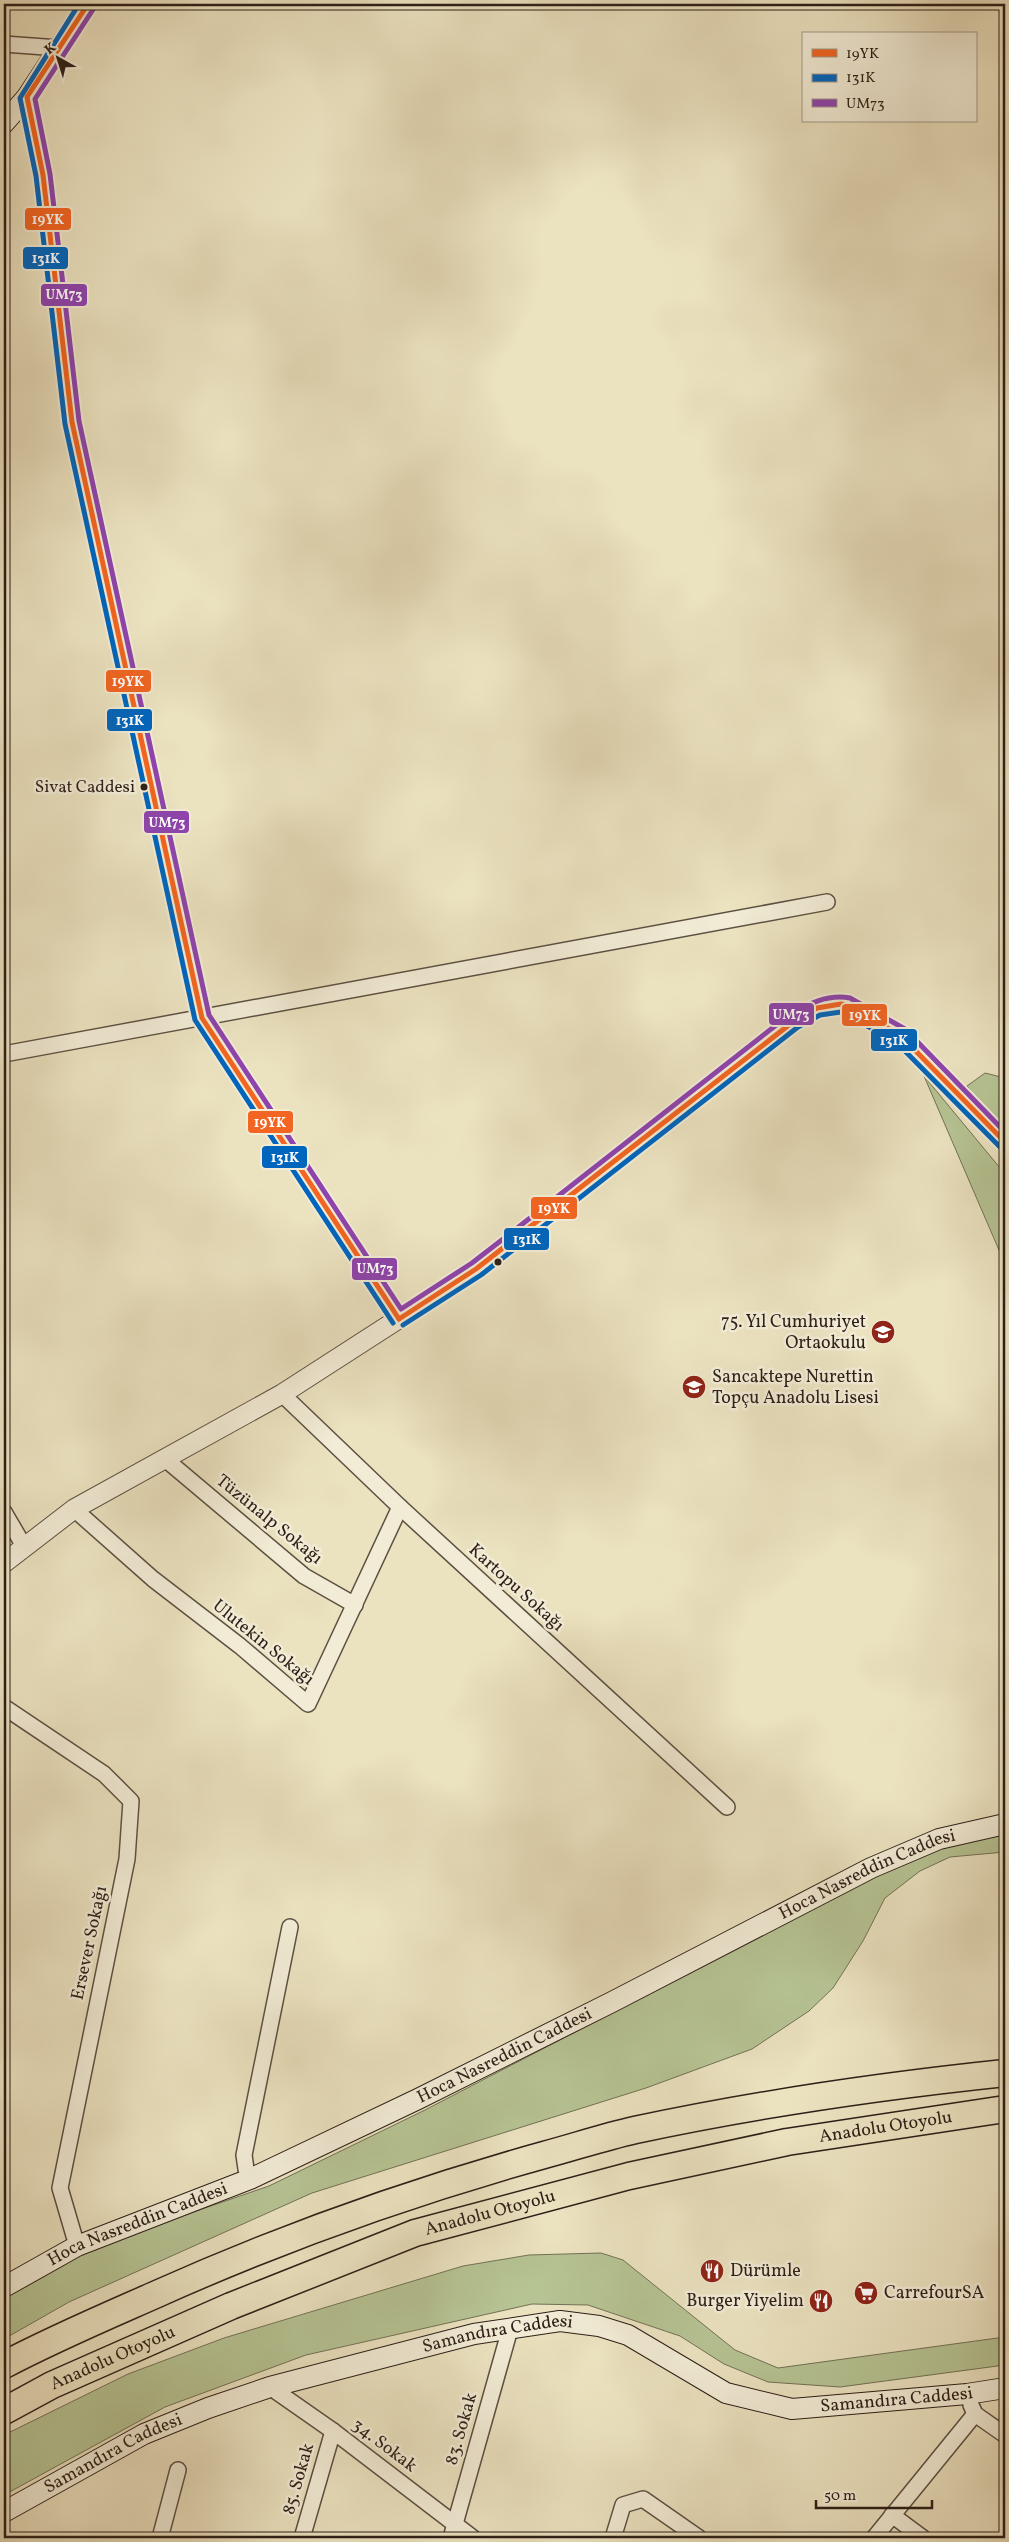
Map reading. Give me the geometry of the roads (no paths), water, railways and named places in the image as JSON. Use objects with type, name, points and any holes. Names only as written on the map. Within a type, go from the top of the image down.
[{"type":"highway","points":[[4,2365],[42,2345],[198,2275],[317,2227],[452,2180],[643,2129],[786,2102],[932,2080],[1005,2073]]},
{"type":"highway","name":"Anadolu Otoyolu","points":[[4,2411],[52,2385],[231,2306],[415,2232],[629,2176],[787,2142],[1005,2110]]},
{"type":"main road","points":[[5,119],[27,97],[88,4]]},
{"type":"main road","name":"Hoca Nasreddin Caddesi","points":[[4,2287],[78,2246],[250,2179],[418,2099],[603,2007],[871,1868],[939,1839],[1005,1824]]},
{"type":"main road","name":"Samandıra Caddesi","points":[[4,2512],[144,2434],[208,2408],[270,2387],[474,2334],[560,2321],[599,2326],[628,2335],[726,2393],[792,2410],[967,2394],[1005,2388]]},
{"type":"street","points":[[4,44],[59,48]]},
{"type":"street","points":[[27,97],[43,175],[72,422],[202,1018],[399,1319]]},
{"type":"street","points":[[4,1054],[827,902]]},
{"type":"street","points":[[4,1564],[74,1509],[282,1394],[476,1269],[794,1021],[825,1006],[847,1005],[900,1035],[1005,1142]]},
{"type":"street","name":"Kartopu Sokağı","points":[[282,1394],[400,1508],[727,1807]]},
{"type":"street","name":"Tüzünalp Sokağı","points":[[164,1458],[304,1576],[355,1605]]},
{"type":"street","name":"Ulutekin Sokağı","points":[[74,1509],[152,1579],[240,1646],[308,1704],[400,1508]]},
{"type":"street","points":[[4,1512],[25,1548]]},
{"type":"street","name":"Ersever Sokağı","points":[[4,1707],[104,1774],[131,1801],[127,1859],[60,2188],[78,2246]]},
{"type":"street","points":[[250,2179],[244,2155],[290,1927]]},
{"type":"street","name":"83. Sokak","points":[[453,2531],[510,2329]]},
{"type":"street","name":"34. Sokak","points":[[270,2387],[333,2431],[453,2531],[473,2538]]},
{"type":"street","points":[[967,2394],[975,2414],[1005,2435]]},
{"type":"street","points":[[874,2538],[975,2414]]},
{"type":"street","name":"85. Sokak","points":[[302,2538],[333,2431]]},
{"type":"street","points":[[160,2538],[178,2470]]},
{"type":"street","points":[[613,2538],[623,2505],[643,2499],[699,2538]]},
{"type":"street","points":[[892,2515],[923,2538]]},
{"type":"place","name":"Sivat Caddesi","points":[[144,787]]},
{"type":"place","name":"75. Yıl Cumhuriyet Ortaokulu","points":[[883,1332]]},
{"type":"place","name":"Sancaktepe Nurettin Topçu Anadolu Lisesi","points":[[694,1387]]},
{"type":"place","name":"Dürümle","points":[[712,2271]]},
{"type":"place","name":"CarrefourSA","points":[[866,2293]]},
{"type":"place","name":"Burger Yiyelim","points":[[821,2301]]}]
